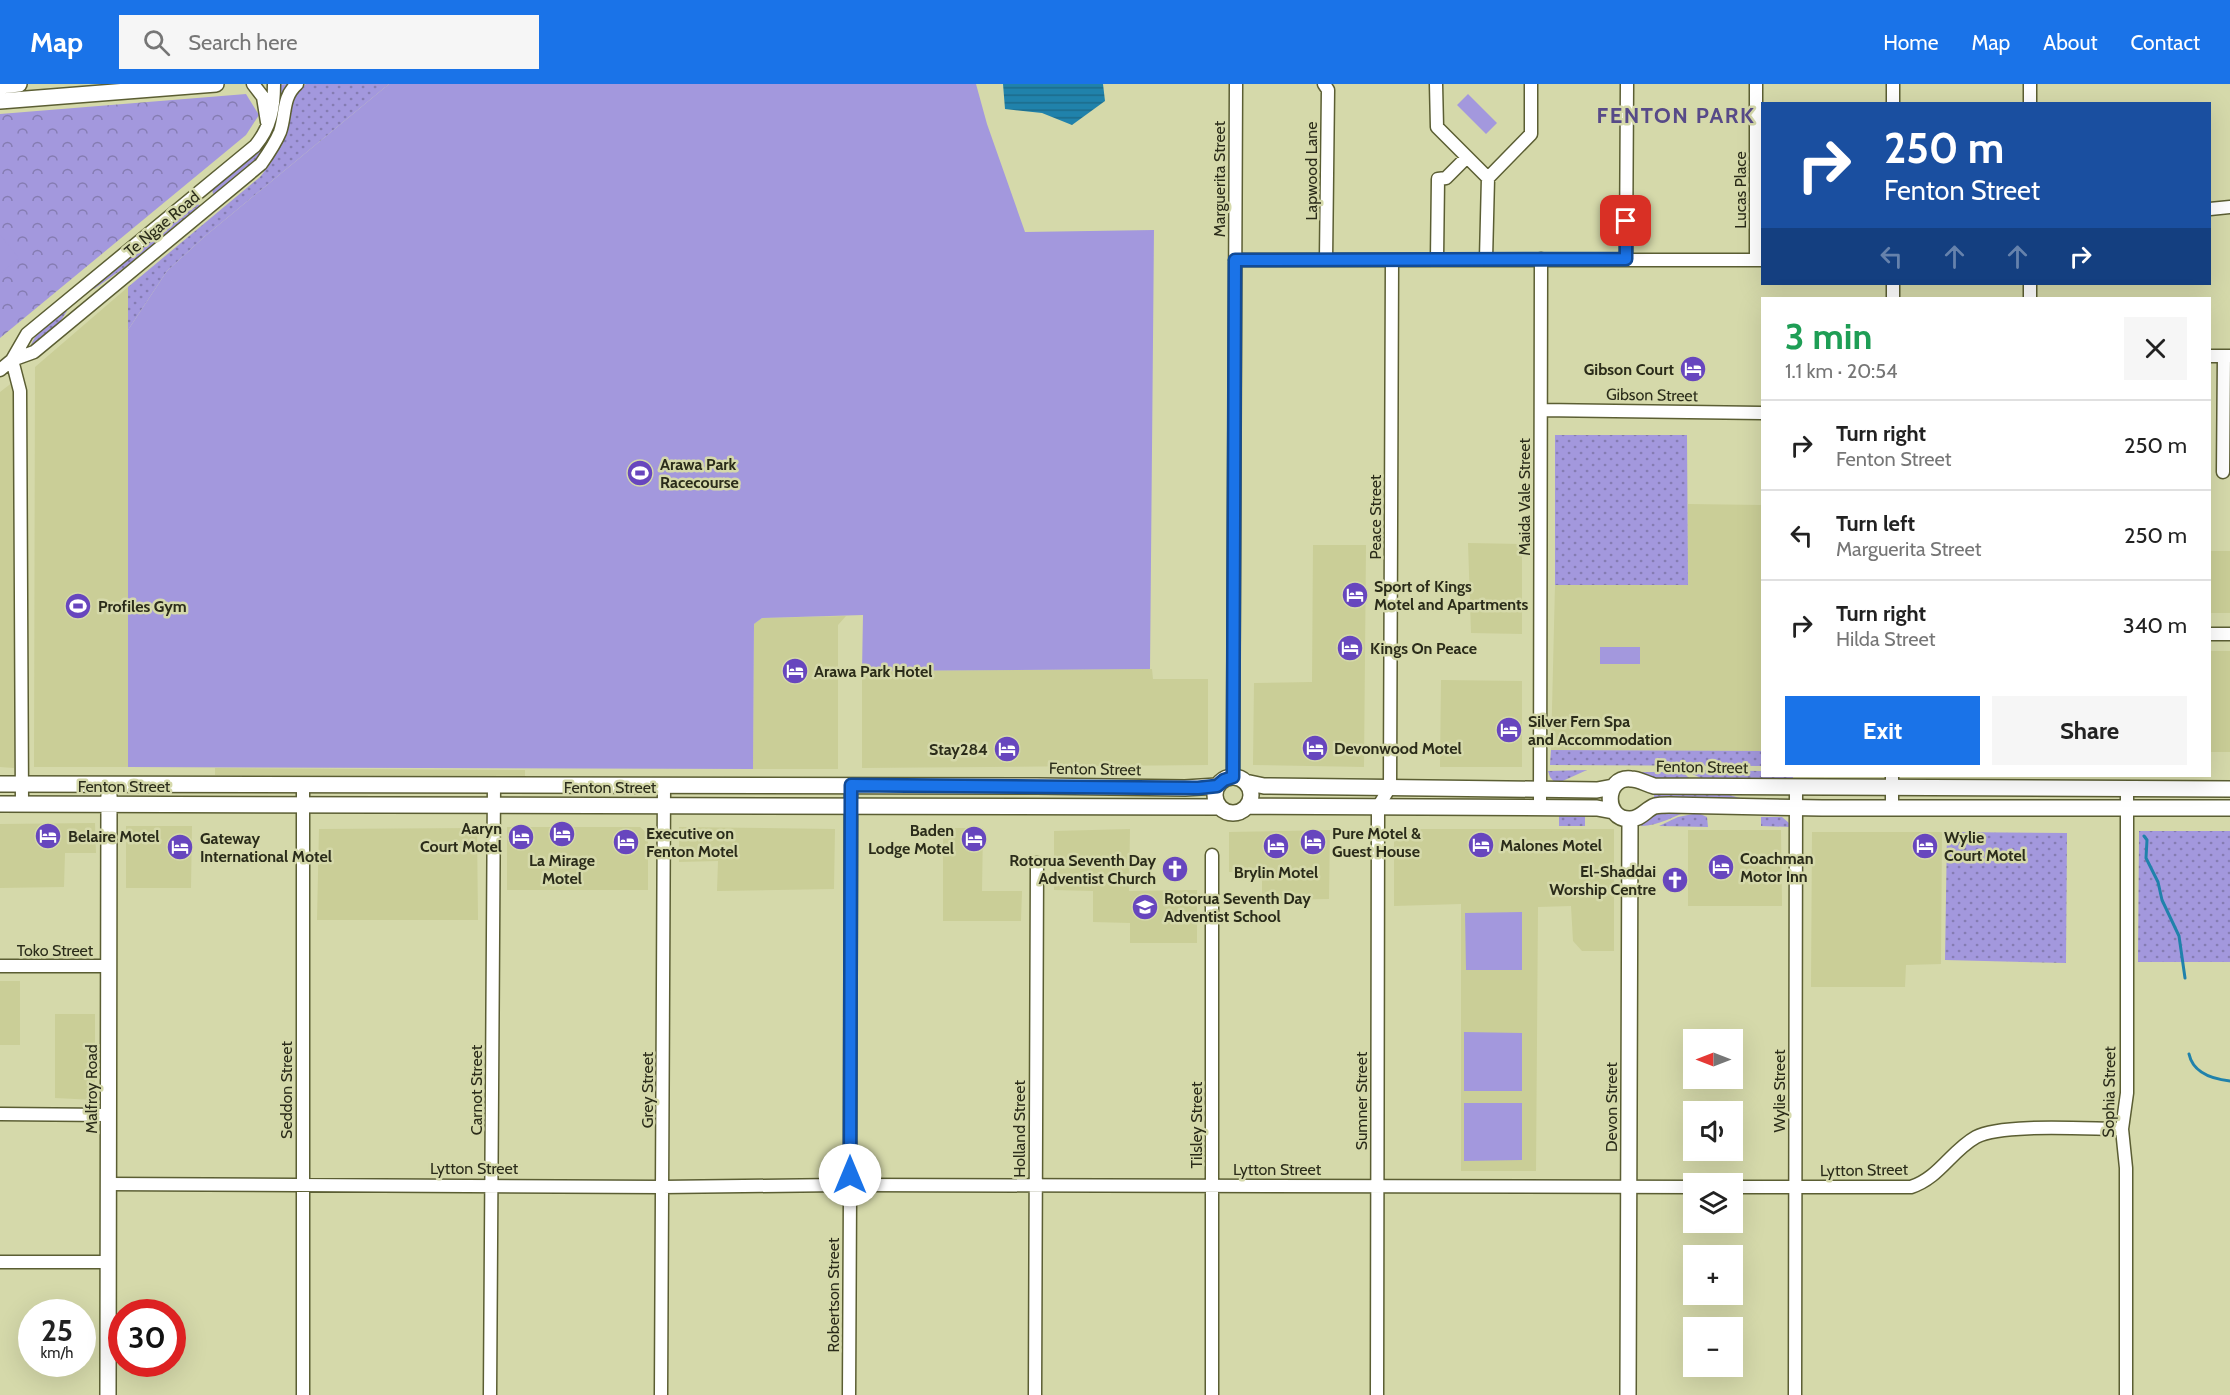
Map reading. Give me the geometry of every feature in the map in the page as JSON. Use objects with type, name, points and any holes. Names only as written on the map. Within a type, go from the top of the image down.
[{"type":"main road","points":[[0,86],[19,84]]},
{"type":"main road","points":[[0,101],[216,84]]},
{"type":"main road","points":[[1613,810],[1596,808],[1247,806],[1237,813],[1230,813],[1219,807],[1215,795],[1217,786],[1224,780],[1239,780],[1264,786],[1597,790],[1613,787],[1626,779],[1641,782],[1647,789],[1650,799],[1645,812]]},
{"type":"main road","points":[[1239,780],[1251,794],[1247,806]]},
{"type":"main road","name":"Fenton Street","points":[[1641,782],[1654,786],[1796,787],[1892,781],[2127,789],[2230,789]]},
{"type":"main road","name":"Malfroy Road","points":[[108,1395],[109,783]]},
{"type":"main road","name":"Fenton Street","points":[[0,784],[851,785],[1185,788],[1217,786]]},
{"type":"main road","points":[[1037,786],[1037,806]]},
{"type":"main road","points":[[1613,787],[1609,797],[1613,810],[1621,817],[1630,819],[1654,806],[1669,805],[1892,808],[2230,808]]},
{"type":"main road","name":"Fenton Street","points":[[0,804],[1219,807]]},
{"type":"main road","name":"Devon Street","points":[[1628,1395],[1630,819]]},
{"type":"street","points":[[253,84],[262,98],[267,126]]},
{"type":"street","name":"Te Ngae Road","points":[[12,360],[27,334],[255,146],[267,126],[274,100],[274,84]]},
{"type":"street","name":"Te Ngae Road","points":[[0,370],[12,360],[34,352],[261,164],[274,145],[281,129],[287,97],[297,84]]},
{"type":"street","name":"Marguerita Street","points":[[1236,84],[1239,780]]},
{"type":"street","name":"Lapwood Lane","points":[[1324,84],[1328,90],[1326,260]]},
{"type":"street","points":[[1436,84],[1437,127],[1488,178]]},
{"type":"street","points":[[1486,259],[1488,178],[1531,134],[1531,84]]},
{"type":"street","points":[[1626,259],[1627,84]]},
{"type":"street","name":"Lucas Place","points":[[1756,84],[1760,260]]},
{"type":"street","points":[[1893,84],[1893,102]]},
{"type":"street","points":[[2030,84],[2030,102]]},
{"type":"street","points":[[1437,260],[1438,179],[1446,178],[1467,157]]},
{"type":"street","points":[[199,192],[210,206]]},
{"type":"street","points":[[2211,209],[2230,207]]},
{"type":"street","name":"Maida Vale Street","points":[[1540,808],[1541,259]]},
{"type":"street","points":[[1235,260],[1760,260]]},
{"type":"street","name":"Peace Street","points":[[1390,787],[1392,260]]},
{"type":"street","points":[[83,287],[95,301]]},
{"type":"street","points":[[2211,356],[2227,356],[2223,472]]},
{"type":"street","points":[[12,360],[20,391],[22,804]]},
{"type":"street","name":"Gibson Street","points":[[1541,410],[1761,412]]},
{"type":"street","points":[[2211,634],[2230,634]]},
{"type":"street","points":[[1892,781],[1892,808]]},
{"type":"street","name":"Seddon Street","points":[[303,784],[303,1395]]},
{"type":"street","name":"Carnot Street","points":[[490,1395],[494,784]]},
{"type":"street","name":"Grey Street","points":[[661,1395],[664,785]]},
{"type":"street","points":[[850,1175],[851,785]]},
{"type":"street","points":[[1378,807],[1390,787]]},
{"type":"street","name":"Wylie Street","points":[[1795,1395],[1796,787]]},
{"type":"street","name":"Sophia Street","points":[[2126,1395],[2126,1168],[2122,1128],[2127,1093],[2127,789]]},
{"type":"street","name":"Sumner Street","points":[[1377,1395],[1378,807]]},
{"type":"street","name":"Tilsley Street","points":[[1212,855],[1212,1395]]},
{"type":"street","name":"Holland Street","points":[[1035,1395],[1037,863]]},
{"type":"street","name":"Toko Street","points":[[0,966],[109,966]]},
{"type":"street","points":[[0,1114],[108,1115]]},
{"type":"street","name":"Lytton Street","points":[[1743,1187],[1911,1187],[1921,1184],[1937,1173],[1966,1144],[1984,1133],[2122,1128]]},
{"type":"street","points":[[850,1175],[856,1177],[860,1185],[856,1193],[850,1195],[842,1191],[840,1185],[844,1177],[850,1175]]},
{"type":"street","name":"Lytton Street","points":[[108,1184],[662,1187],[840,1185]]},
{"type":"street","name":"Lytton Street","points":[[860,1185],[1683,1187]]},
{"type":"street","name":"Robertson Street","points":[[849,1395],[850,1195]]},
{"type":"street","points":[[0,1262],[109,1262]]},
{"type":"shaded area","points":[[128,287],[128,767],[34,767],[35,367]]},
{"type":"shaded area","points":[[13,382],[14,768],[0,767],[0,392]]},
{"type":"shaded area","points":[[1688,504],[1761,505],[1761,751],[1551,750],[1555,585],[1687,585]]},
{"type":"shaded area","points":[[1468,543],[1522,544],[1522,634],[1471,633]]},
{"type":"shaded area","points":[[1313,545],[1366,545],[1364,767],[1253,765],[1254,683],[1312,682]]},
{"type":"shaded area","points":[[2211,551],[2230,551],[2230,613],[2211,613]]},
{"type":"shaded area","points":[[846,616],[838,625],[838,769],[753,769],[754,624],[762,618]]},
{"type":"shaded area","points":[[2211,651],[2230,651],[2230,752],[2211,752]]},
{"type":"shaded area","points":[[1152,669],[1153,679],[1208,679],[1208,765],[862,768],[862,671]]},
{"type":"shaded area","points":[[1441,680],[1522,681],[1522,767],[1440,767]]},
{"type":"shaded area","points":[[215,768],[525,770],[525,776],[215,775]]},
{"type":"shaded area","points":[[95,823],[96,853],[65,853],[64,887],[0,888],[0,824]]},
{"type":"shaded area","points":[[126,826],[192,826],[191,888],[126,888]]},
{"type":"shaded area","points":[[507,827],[640,827],[648,834],[648,890],[507,890]]},
{"type":"shaded area","points":[[679,827],[835,829],[834,889],[717,891],[718,861],[679,862]]},
{"type":"shaded area","points":[[477,828],[478,920],[317,920],[319,829]]},
{"type":"shaded area","points":[[943,828],[983,828],[982,891],[1022,891],[1021,921],[943,921]]},
{"type":"shaded area","points":[[1130,829],[1129,891],[1197,890],[1197,943],[1130,943],[1130,923],[1093,922],[1093,891],[1054,890],[1054,831]]},
{"type":"shaded area","points":[[1394,829],[1614,829],[1614,951],[1582,951],[1573,941],[1571,906],[1538,907],[1536,1171],[1461,1171],[1461,904],[1394,906]]},
{"type":"shaded area","points":[[1330,830],[1329,899],[1262,900],[1262,872],[1229,872],[1229,832]]},
{"type":"shaded area","points":[[1688,830],[1781,830],[1782,906],[1688,906]]},
{"type":"shaded area","points":[[1812,832],[1942,832],[1941,964],[1906,965],[1905,987],[1811,987]]},
{"type":"shaded area","points":[[0,981],[20,981],[20,1045],[0,1045]]},
{"type":"shaded area","points":[[55,1014],[95,1014],[95,1100],[55,1098]]},
{"type":"green space","points":[[288,84],[284,94],[280,125],[275,136],[244,172],[213,194],[212,189],[258,152],[269,137],[278,85]]},
{"type":"green space","points":[[306,84],[389,84],[204,237],[167,271],[128,330],[128,287],[260,177],[283,141],[295,95]]},
{"type":"green space","name":"Arawa Park Racecourse","points":[[389,84],[976,84],[987,124],[1025,232],[1154,230],[1150,669],[862,671],[863,615],[762,618],[754,624],[753,769],[128,767],[128,330],[167,271],[204,237]]},
{"type":"green space","points":[[246,94],[259,115],[246,135],[0,338],[0,114]]},
{"type":"green space","points":[[1468,94],[1497,123],[1486,134],[1457,105]]},
{"type":"green space","points":[[193,203],[200,205],[199,209],[141,256],[94,289],[92,287]]},
{"type":"green space","points":[[0,235],[19,258],[0,274]]},
{"type":"green space","points":[[66,309],[58,325],[30,348],[40,331]]},
{"type":"green space","points":[[1555,435],[1687,435],[1688,585],[1555,585]]},
{"type":"green space","points":[[1600,647],[1640,647],[1640,664],[1600,664]]},
{"type":"green space","points":[[1551,750],[1761,751],[1761,766],[1550,765]]},
{"type":"green space","points":[[1587,770],[1556,784],[1548,771]]},
{"type":"green space","points":[[1689,770],[1761,771],[1761,777],[1793,778],[1701,778],[1690,773]]},
{"type":"green space","points":[[1637,772],[1683,772],[1689,778],[1660,782]]},
{"type":"green space","points":[[1718,792],[1740,798],[1780,800],[1780,802],[1654,801],[1654,793]]},
{"type":"green space","points":[[1671,810],[1693,810],[1648,826],[1641,826],[1645,820],[1657,813]]},
{"type":"green space","points":[[1698,813],[1707,817],[1708,827],[1659,826],[1678,817]]},
{"type":"green space","points":[[1559,816],[1585,816],[1585,826],[1559,826]]},
{"type":"green space","points":[[1761,817],[1782,817],[1791,827],[1761,826]]},
{"type":"green space","points":[[2139,831],[2230,831],[2230,962],[2138,962]]},
{"type":"green space","points":[[1947,832],[2067,833],[2066,963],[1945,960]]},
{"type":"green space","points":[[1522,912],[1522,970],[1466,970],[1465,913]]},
{"type":"green space","points":[[1464,1032],[1522,1033],[1522,1091],[1464,1091]]},
{"type":"green space","points":[[1464,1103],[1522,1103],[1522,1160],[1464,1161]]},
{"type":"water","points":[[1003,84],[1103,84],[1105,101],[1072,125],[1042,113],[1005,109]]},
{"type":"waterway","points":[[2144,836],[2147,840],[2146,858],[2179,936],[2185,978]]},
{"type":"waterway","points":[[2189,1054],[2191,1061],[2204,1074],[2230,1081]]},
{"type":"place","name":"Gibson Court","points":[[1693,369]]},
{"type":"place","name":"Arawa Park Racecourse","points":[[640,473]]},
{"type":"place","name":"Sport of Kings Motel and Apartments","points":[[1355,595]]},
{"type":"place","name":"Profiles Gym","points":[[78,606]]},
{"type":"place","name":"Kings On Peace","points":[[1350,648]]},
{"type":"place","name":"Arawa Park Hotel","points":[[795,671]]},
{"type":"place","name":"Silver Fern Spa and Accommodation","points":[[1509,730]]},
{"type":"place","name":"Devonwood Motel","points":[[1315,748]]},
{"type":"place","name":"Stay284","points":[[1007,749]]},
{"type":"place","name":"La Mirage Motel","points":[[562,834]]},
{"type":"place","name":"Belaire Motel","points":[[48,836]]},
{"type":"place","name":"Aaryn Court Motel","points":[[521,837]]},
{"type":"place","name":"Baden Lodge Motel","points":[[974,839]]},
{"type":"place","name":"Executive on Fenton Motel","points":[[626,842]]},
{"type":"place","name":"Pure Motel & Guest House","points":[[1313,842]]},
{"type":"place","name":"Malones Motel","points":[[1481,845]]},
{"type":"place","name":"Brylin Motel","points":[[1276,846]]},
{"type":"place","name":"Wylie Court Motel","points":[[1925,846]]},
{"type":"place","name":"Gateway International Motel","points":[[180,847]]},
{"type":"place","name":"Coachman Motor Inn","points":[[1721,867]]},
{"type":"place","name":"Rotorua Seventh Day Adventist Church","points":[[1175,869]]},
{"type":"place","name":"El-Shaddai Worship Centre","points":[[1675,880]]},
{"type":"place","name":"Rotorua Seventh Day Adventist School","points":[[1145,907]]},
{"type":"district","name":"FENTON PARK","points":[[1676,115]]},
{"type":"route","points":[[850,1175],[851,785],[1198,788],[1217,786],[1227,778],[1233,777],[1235,260],[1626,259],[1626,221]]}]
